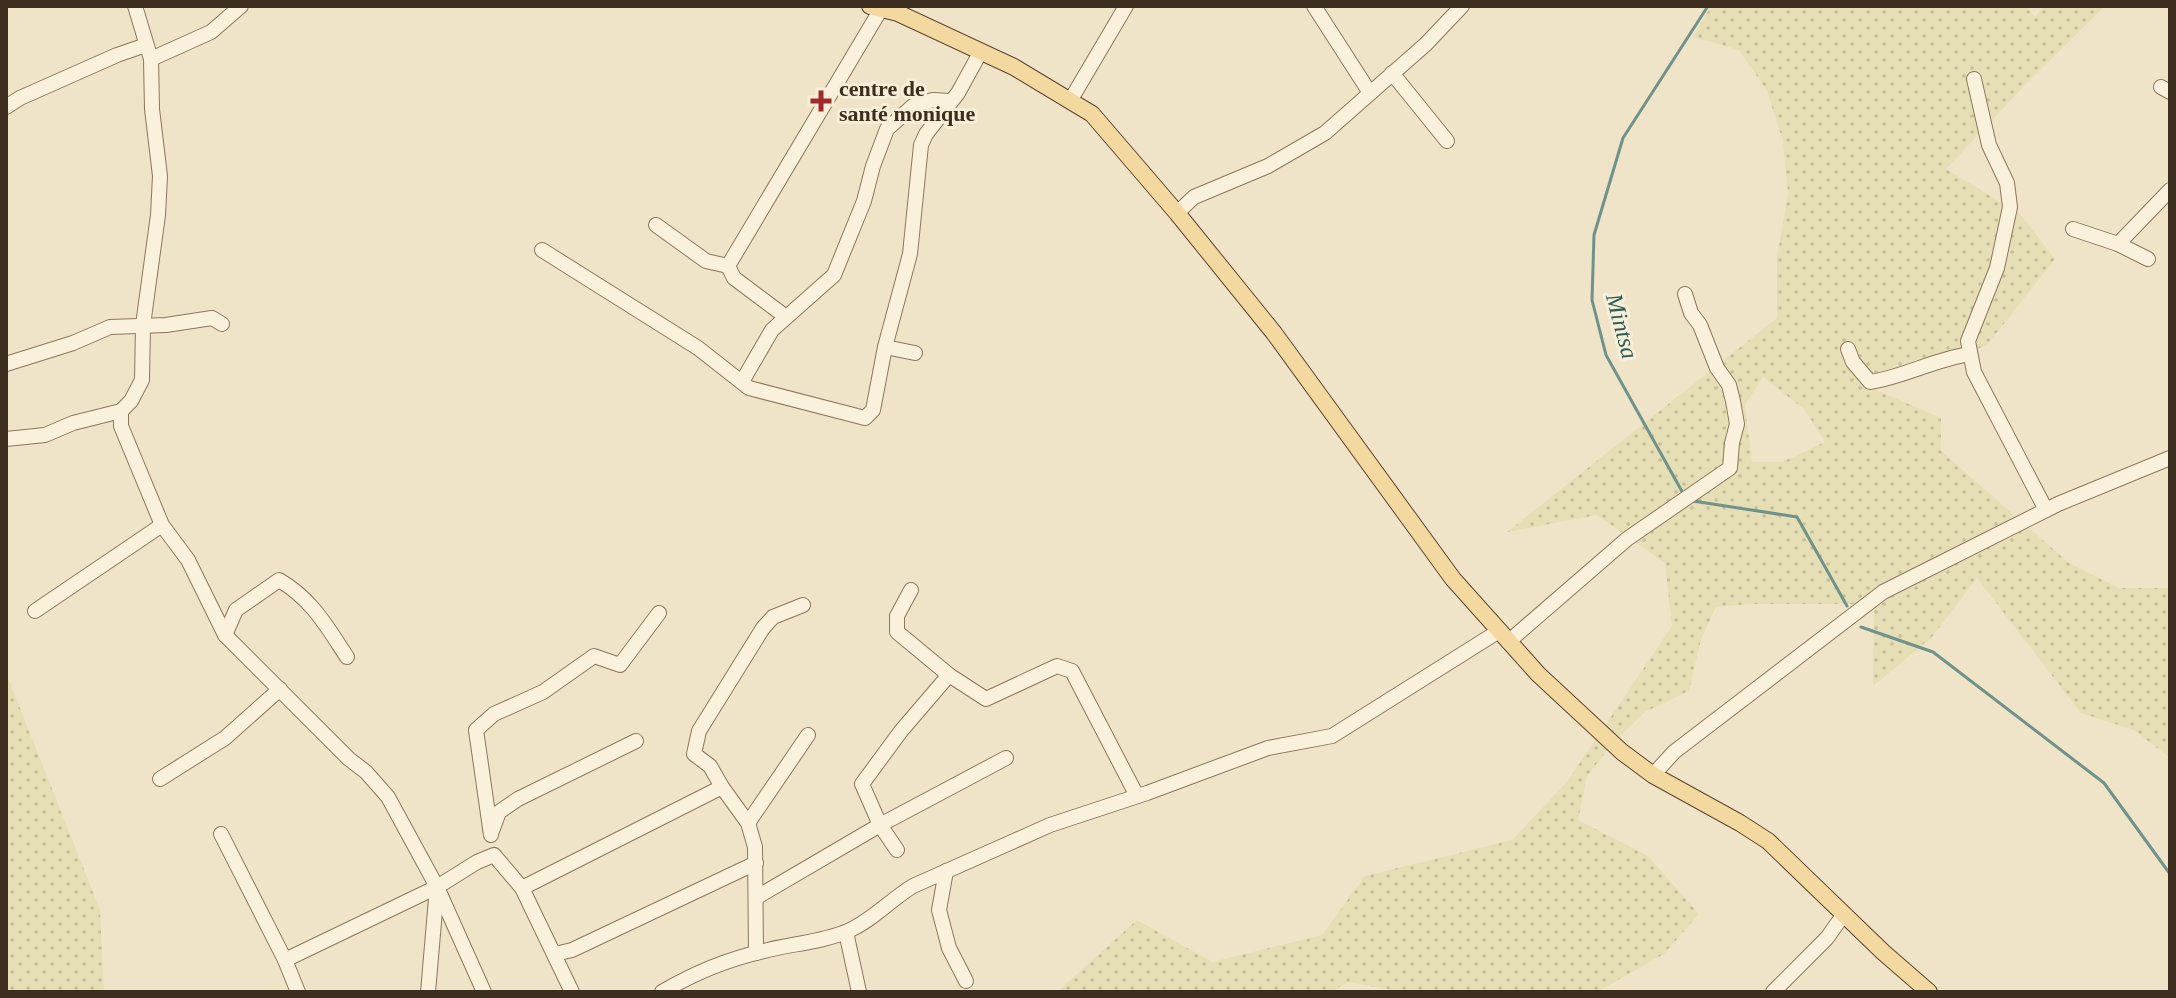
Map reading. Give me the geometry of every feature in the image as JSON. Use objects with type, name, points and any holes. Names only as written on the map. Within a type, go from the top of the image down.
[{"type":"main road","points":[[875,7],[898,13],[1014,67],[1092,114],[1274,333],[1453,579],[1538,674],[1612,744],[1653,775],[1768,841],[1929,992]]},
{"type":"street","points":[[6,439],[45,435],[73,423],[121,411],[131,401],[142,380],[143,325],[158,215],[160,176],[148,52],[135,6]]},
{"type":"street","points":[[6,107],[117,55],[148,52],[211,32],[241,6]]},
{"type":"street","points":[[1070,101],[1126,6]]},
{"type":"street","points":[[1314,6],[1370,93]]},
{"type":"street","points":[[1177,213],[1194,197],[1268,166],[1325,133],[1426,44],[1462,6]]},
{"type":"street","points":[[728,266],[875,7]]},
{"type":"street","points":[[542,250],[698,348],[743,380],[749,388],[865,418],[873,410],[885,347],[910,254],[921,145],[958,93],[980,53]]},
{"type":"street","points":[[1392,73],[1447,141]]},
{"type":"street","points":[[1974,79],[1989,145],[2007,183],[2010,207],[1997,268],[1968,341],[1970,354],[1974,372],[2046,510]]},
{"type":"street","points":[[743,380],[772,330],[834,275],[864,201],[887,129],[913,106],[933,100],[950,101]]},
{"type":"street","points":[[2118,244],[2170,190]]},
{"type":"street","points":[[656,225],[706,261],[728,266]]},
{"type":"street","points":[[2073,229],[2118,244],[2148,259]]},
{"type":"street","points":[[728,266],[734,278],[786,317]]},
{"type":"street","points":[[662,992],[692,974],[756,953],[788,948],[846,932],[883,911],[896,896],[913,886],[1050,825],[1268,748],[1332,736],[1504,636],[1627,539],[1730,468],[1737,424],[1729,385],[1717,368],[1685,294]]},
{"type":"street","points":[[6,364],[73,343],[110,327],[166,325],[212,318],[222,324]]},
{"type":"street","points":[[885,347],[915,353]]},
{"type":"street","points":[[1848,349],[1853,362],[1870,382],[1946,357],[1970,354]]},
{"type":"street","points":[[121,411],[121,426],[162,525],[188,560],[225,635],[388,797],[437,887],[484,992]]},
{"type":"street","points":[[1653,775],[1674,752],[1883,592],[2046,510],[2170,458]]},
{"type":"street","points":[[35,611],[162,525]]},
{"type":"street","points":[[225,635],[236,610],[279,580],[313,605],[347,657]]},
{"type":"street","points":[[911,590],[897,616],[897,632],[949,675],[986,699],[1057,666],[1072,671],[1137,796]]},
{"type":"street","points":[[756,953],[756,863],[748,823],[710,766],[694,754],[699,731],[763,628],[773,617],[803,605]]},
{"type":"street","points":[[572,992],[522,888],[494,855],[476,730],[494,714],[543,692],[594,656],[620,665],[659,613]]},
{"type":"street","points":[[897,850],[880,825],[862,784],[901,731],[949,675]]},
{"type":"street","points":[[160,779],[225,738],[280,689]]},
{"type":"street","points":[[748,823],[808,735]]},
{"type":"street","points":[[491,835],[499,812],[518,799],[636,741]]},
{"type":"street","points":[[757,897],[880,825],[1006,758]]},
{"type":"street","points":[[522,888],[722,787]]},
{"type":"street","points":[[221,834],[298,992]]},
{"type":"street","points":[[285,960],[437,887],[494,855]]},
{"type":"street","points":[[555,954],[572,950],[756,863]]},
{"type":"street","points":[[946,871],[939,910],[949,948],[966,981]]},
{"type":"street","points":[[428,992],[437,887]]},
{"type":"street","points":[[1773,992],[1827,938],[1844,914]]},
{"type":"street","points":[[846,932],[859,992]]},
{"type":"shaded area","points":[[1711,6],[2026,6],[2035,17],[2045,6],[2105,6],[1946,169],[2020,214],[2055,259],[1987,345],[1874,389],[1941,418],[1941,451],[2069,563],[2119,588],[2170,588],[2170,758],[2134,730],[2081,713],[1977,578],[1932,637],[1873,686],[1874,604],[1716,607],[1701,639],[1689,691],[1645,712],[1612,744],[1587,776],[1578,820],[1648,856],[1699,914],[1664,954],[1597,992],[1403,992],[1347,982],[1332,992],[1057,992],[1137,920],[1212,962],[1322,935],[1365,876],[1512,840],[1567,782],[1672,626],[1665,563],[1597,515],[1507,532],[1777,318],[1777,257],[1788,194],[1783,141],[1767,91],[1739,50],[1693,37]],"holes":[[[1763,377],[1805,410],[1825,442],[1782,462],[1752,462],[1745,405]]]},
{"type":"shaded area","points":[[6,673],[100,910],[104,992],[6,992]]},
{"type":"waterway","name":"Mintsa","points":[[1684,495],[1606,355],[1592,300],[1594,235],[1623,138],[1708,6]]},
{"type":"waterway","name":"Mintsa","points":[[1693,501],[1797,517],[1847,606]]},
{"type":"waterway","name":"Mintsa","points":[[1861,627],[1933,652],[2104,783],[2170,874]]},
{"type":"place","name":"centre de santé monique","points":[[821,101]]}]
